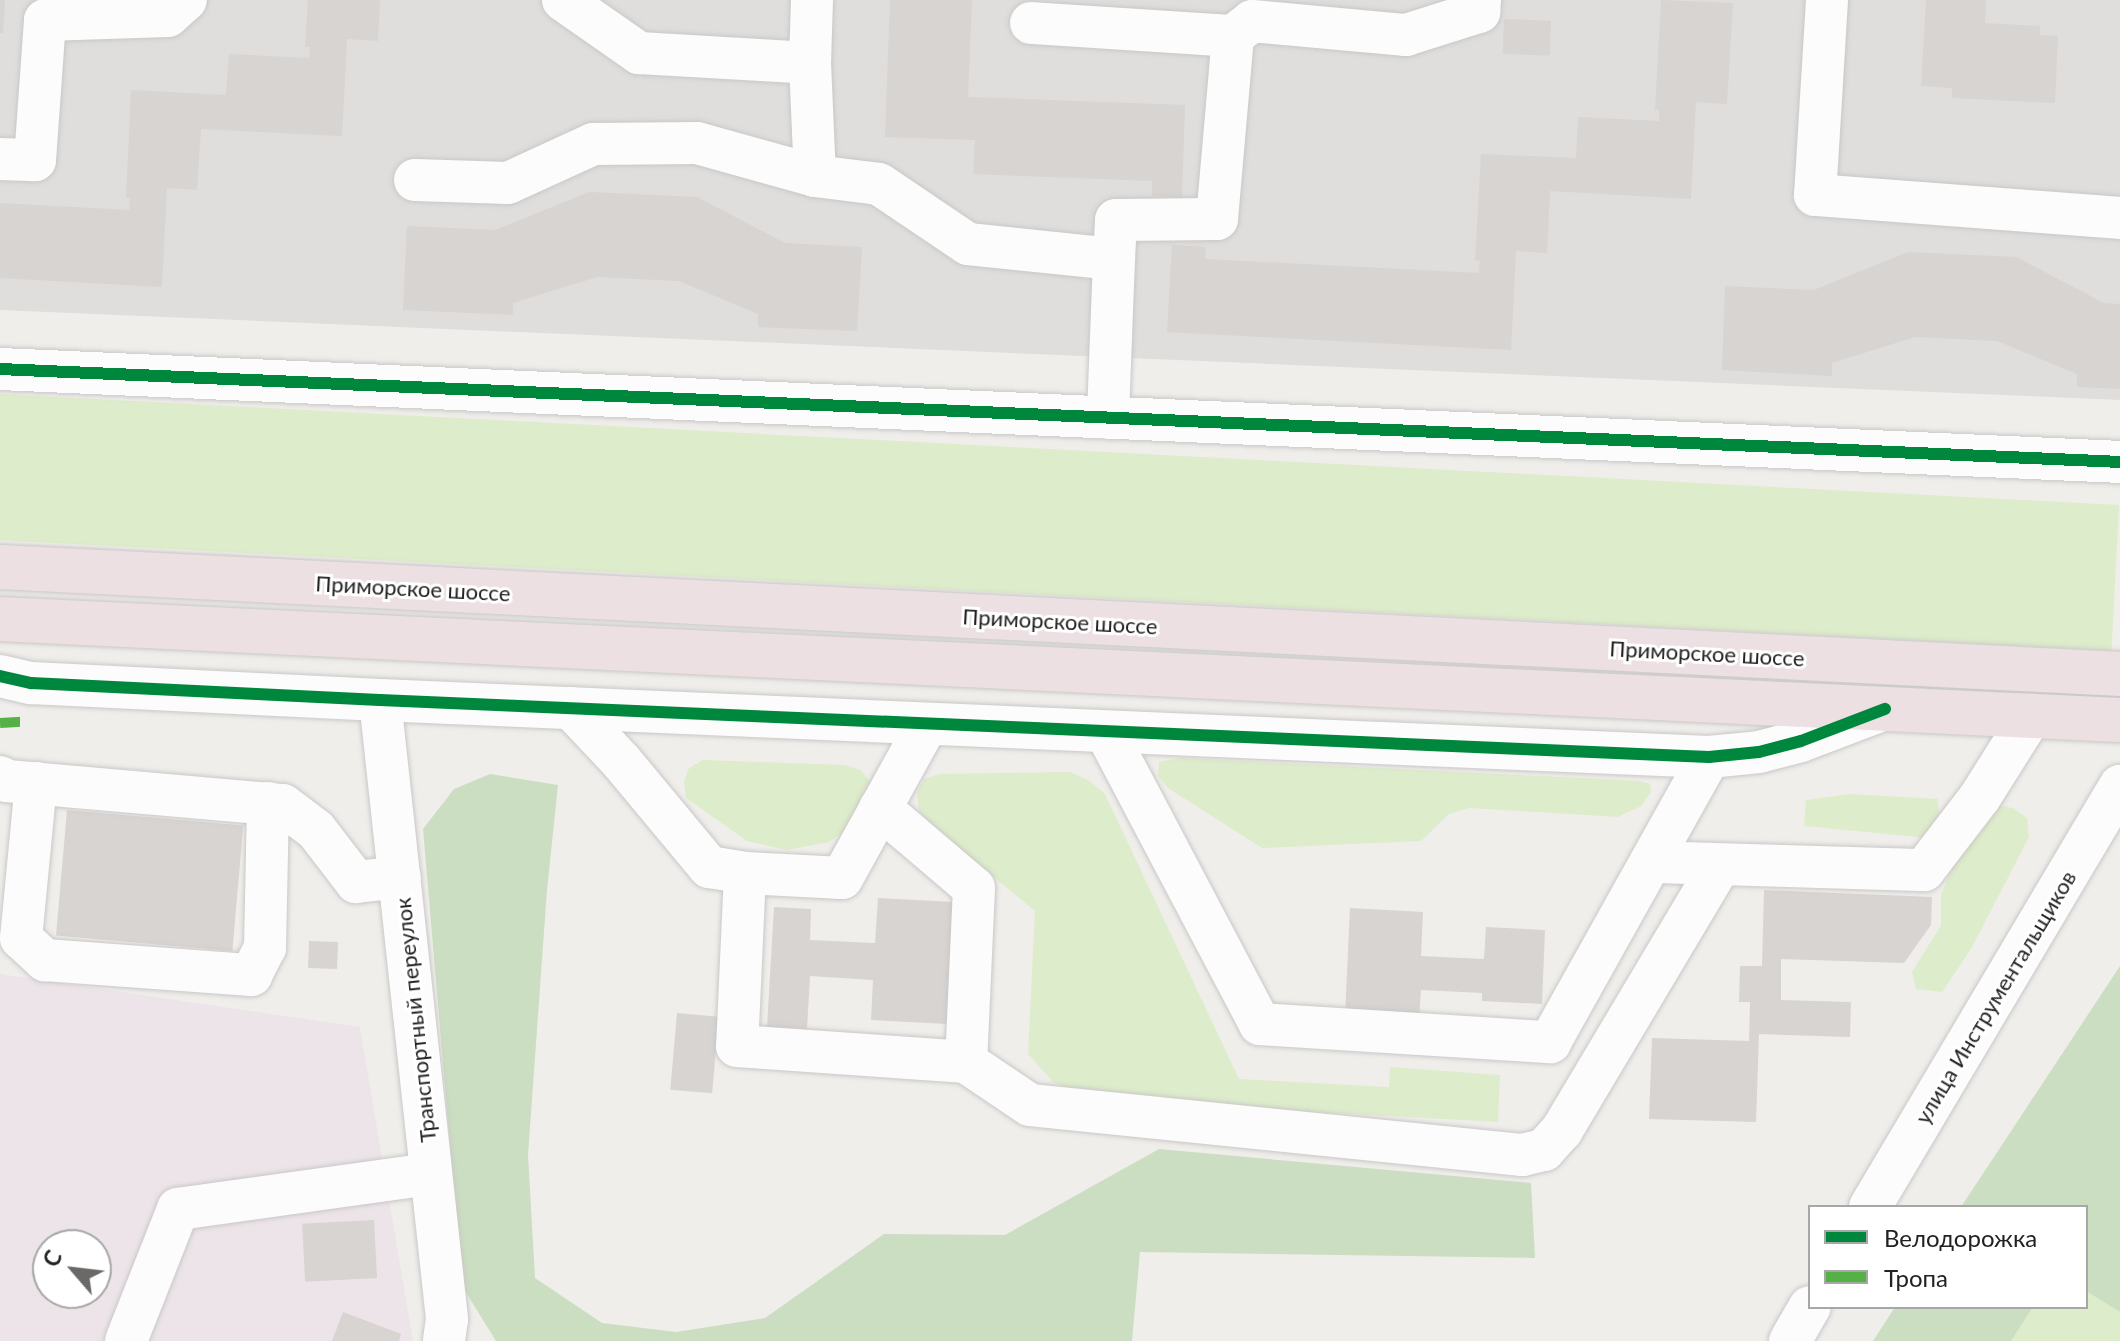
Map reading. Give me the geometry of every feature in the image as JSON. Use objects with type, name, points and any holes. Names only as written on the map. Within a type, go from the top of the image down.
[{"type":"highway","name":"Приморское шоссе","points":[[0,567],[2120,674]]},
{"type":"highway","points":[[0,619],[2120,720]]},
{"type":"street","points":[[0,159],[35,160],[45,20],[168,16],[186,0]]},
{"type":"street","points":[[563,0],[639,53],[810,63]]},
{"type":"street","points":[[812,0],[810,63],[815,176]]},
{"type":"street","points":[[1031,23],[1233,36],[1252,21],[1406,35],[1479,12],[1480,0]]},
{"type":"street","points":[[1827,0],[1815,195],[2120,218]]},
{"type":"street","points":[[1108,418],[1116,220],[1217,219],[1233,36]]},
{"type":"street","points":[[415,180],[508,183],[593,144],[697,143],[815,176],[879,184],[968,244],[1114,259]]},
{"type":"street","points":[[0,369],[2120,462]]},
{"type":"street","points":[[0,710],[16,680],[380,700],[1709,757],[1759,752],[1801,741],[1885,709]]},
{"type":"street","name":"Транспортный переулок","points":[[380,700],[447,1319],[444,1341]]},
{"type":"street","points":[[571,708],[621,761],[709,867],[745,873],[842,878],[927,724]]},
{"type":"street","points":[[1651,862],[1924,870],[1980,797],[2031,716]]},
{"type":"street","points":[[1106,732],[1260,1024],[1550,1042],[1709,757]]},
{"type":"street","points":[[268,803],[265,948],[251,975],[45,960],[21,938],[18,780],[268,803],[283,805],[316,830],[356,882],[400,877]]},
{"type":"street","name":"улица Инструментальщиков","points":[[1871,1205],[2120,786]]},
{"type":"street","points":[[880,808],[974,888],[966,1062]]},
{"type":"street","points":[[745,873],[737,1046],[966,1062],[1030,1105],[1522,1155],[1544,1150],[1562,1130],[1720,865]]},
{"type":"street","points":[[126,1341],[178,1209],[431,1174]]},
{"type":"street","points":[[1790,1341],[1809,1309]]},
{"type":"shaded area","points":[[0,0],[2120,0],[2120,400],[0,310]]},
{"type":"shaded area","points":[[0,974],[360,1027],[413,1341],[0,1341]]},
{"type":"green space","points":[[0,394],[2119,505],[2111,651],[0,540]]},
{"type":"green space","points":[[1180,758],[1640,781],[1650,784],[1651,792],[1641,806],[1618,817],[1469,808],[1449,814],[1421,841],[1262,848],[1168,788],[1158,776],[1159,762]]},
{"type":"green space","points":[[703,760],[845,765],[861,770],[871,783],[869,815],[829,842],[787,850],[747,841],[686,798],[684,781],[689,768]]},
{"type":"green space","points":[[1070,772],[1088,780],[1105,794],[1239,1079],[1389,1087],[1390,1067],[1500,1075],[1498,1122],[1167,1104],[1082,1093],[1054,1083],[1028,1054],[1035,911],[931,825],[919,811],[917,793],[924,779],[939,774]]},
{"type":"green space","points":[[490,774],[558,785],[547,890],[528,1155],[535,1278],[602,1323],[676,1332],[765,1318],[884,1234],[1005,1235],[1159,1149],[1531,1183],[1535,1258],[1140,1252],[1132,1341],[496,1341],[462,1286],[423,829],[454,789]]},
{"type":"green space","points":[[1850,794],[1938,799],[1939,823],[1928,838],[1804,826],[1806,800]]},
{"type":"green space","points":[[1989,804],[2013,808],[2027,818],[2029,837],[1971,949],[1942,992],[1916,989],[1912,972],[1941,925],[1941,895],[1966,832]]},
{"type":"green space","points":[[2120,966],[2120,1312],[2088,1292],[2088,1205],[1962,1205]]},
{"type":"green space","points":[[2088,1292],[2120,1312],[2120,1341],[2011,1341],[2032,1309],[2088,1309]]},
{"type":"green space","points":[[1894,1309],[2032,1309],[2011,1341],[1873,1341]]},
{"type":"building","points":[[0,0],[5,0],[3,33],[0,33]]},
{"type":"building","points":[[308,0],[380,0],[378,41],[347,39],[342,136],[201,129],[197,190],[167,188],[162,287],[0,278],[0,203],[129,210],[130,198],[126,198],[131,90],[226,95],[229,54],[309,58],[310,47],[305,47]]},
{"type":"building","points":[[890,0],[972,0],[968,97],[1185,105],[1182,197],[1152,196],[1152,181],[973,174],[975,140],[885,137]]},
{"type":"building","points":[[1661,0],[1733,3],[1727,104],[1696,102],[1691,199],[1550,191],[1547,253],[1516,251],[1511,350],[1167,332],[1172,245],[1206,247],[1205,259],[1479,273],[1480,261],[1475,260],[1481,154],[1576,158],[1578,117],[1659,121],[1659,110],[1655,110]]},
{"type":"building","points":[[1926,0],[1986,0],[1985,23],[2040,26],[2040,35],[2058,36],[2055,103],[1952,98],[1952,88],[1921,86]]},
{"type":"building","points":[[1504,19],[1551,21],[1550,56],[1503,54]]},
{"type":"building","points":[[589,192],[697,197],[785,243],[862,247],[857,331],[758,327],[758,314],[679,281],[597,277],[513,303],[513,315],[403,310],[407,226],[495,230]]},
{"type":"building","points":[[1908,252],[2016,257],[2104,303],[2120,304],[2120,389],[2077,387],[2077,374],[1997,341],[1915,337],[1832,363],[1832,376],[1722,370],[1725,286],[1814,290]]},
{"type":"building","points":[[67,810],[243,825],[232,951],[56,936]]},
{"type":"building","points":[[1764,890],[1932,897],[1931,925],[1904,963],[1781,959],[1781,1000],[1851,1002],[1850,1037],[1759,1034],[1756,1122],[1649,1119],[1652,1038],[1749,1041],[1750,1002],[1739,1002],[1740,966],[1762,966]]},
{"type":"building","points":[[878,898],[953,902],[947,1024],[871,1020],[873,980],[810,976],[807,1029],[767,1027],[774,907],[811,909],[810,940],[875,943]]},
{"type":"building","points":[[1350,908],[1423,912],[1421,956],[1484,959],[1486,927],[1545,930],[1542,1004],[1482,1001],[1482,993],[1421,990],[1419,1020],[1345,1016]]},
{"type":"building","points":[[309,941],[338,942],[337,969],[308,968]]},
{"type":"building","points":[[677,1013],[719,1017],[712,1093],[670,1090]]},
{"type":"building","points":[[374,1220],[377,1278],[305,1282],[302,1224]]},
{"type":"building","points":[[343,1312],[401,1334],[399,1341],[332,1341]]},
{"type":"marked path","points":[[0,723],[22,722]]},
{"type":"cycle path","points":[[0,369],[2120,462]]},
{"type":"cycle path","points":[[0,676],[31,683],[380,700],[1709,757],[1759,752],[1801,741],[1885,709]]}]
